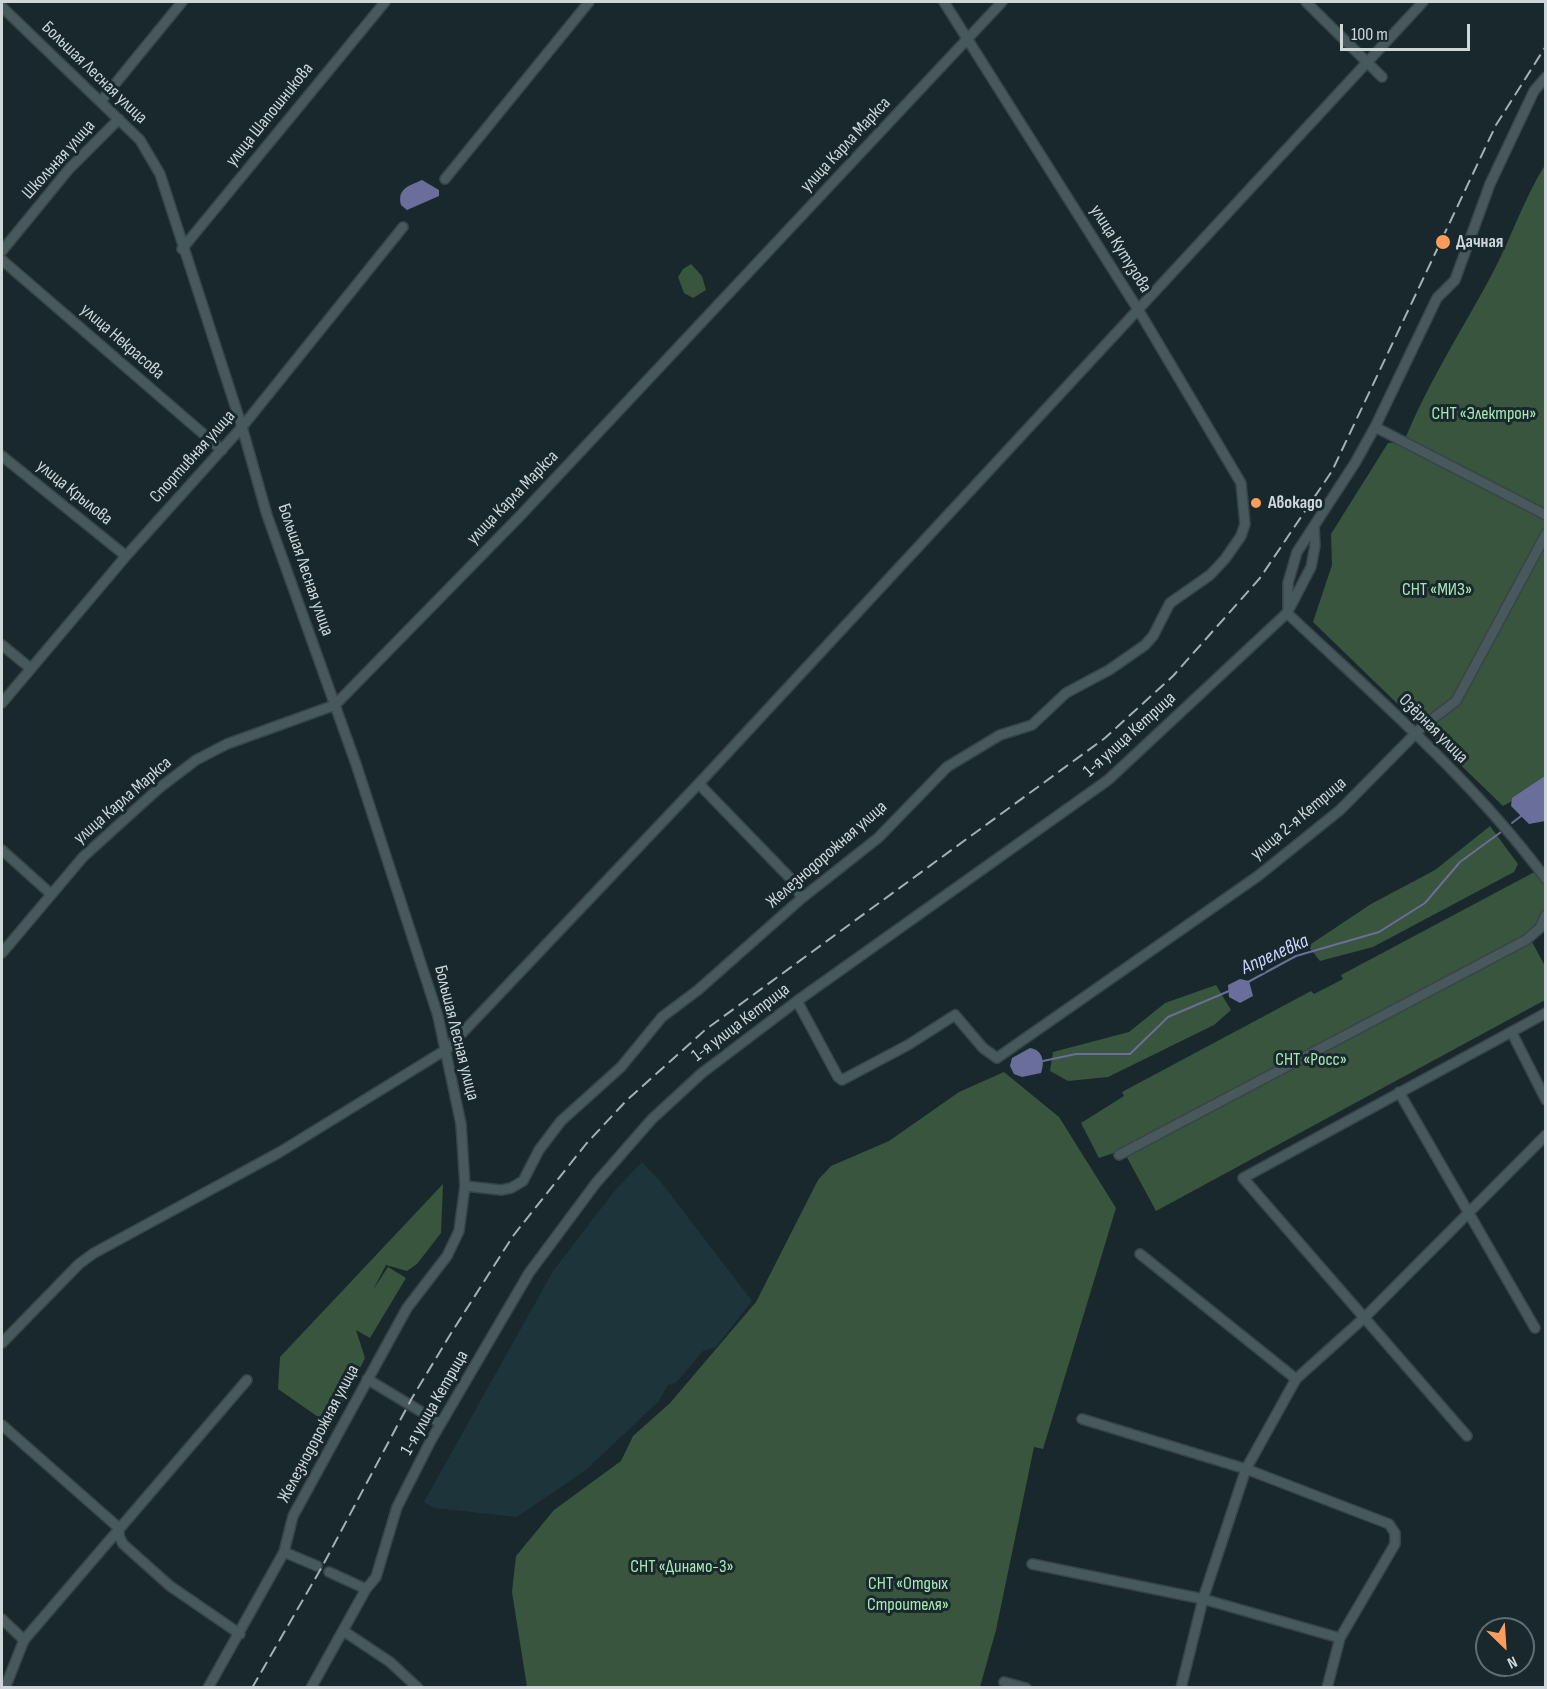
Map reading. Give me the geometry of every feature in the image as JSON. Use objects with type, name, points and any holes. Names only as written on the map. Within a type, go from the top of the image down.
[{"type":"street","points":[[101,101],[182,2]]},
{"type":"street","name":"улица Шапошникова","points":[[182,249],[385,2]]},
{"type":"street","points":[[445,179],[589,2]]},
{"type":"street","name":"улица Кутузова","points":[[944,2],[1139,311],[1241,483],[1245,524]]},
{"type":"street","name":"улица Карла Маркса","points":[[2,953],[51,894],[113,830],[196,760],[227,744],[335,705],[519,517],[1002,2]]},
{"type":"street","points":[[1306,2],[1382,77]]},
{"type":"street","points":[[2,1343],[79,1264],[94,1253],[280,1152],[447,1049],[699,784],[1423,2]]},
{"type":"street","name":"Большая Лесная улица","points":[[2,7],[140,140],[160,174],[182,249],[242,427],[267,514],[335,705],[447,1049],[461,1124],[465,1186],[463,1201]]},
{"type":"street","points":[[1287,613],[1291,566],[1297,552],[1375,427],[1437,298],[1458,273],[1490,184],[1534,91],[1545,77]]},
{"type":"street","name":"Школьная улица","points":[[2,251],[69,169],[119,119]]},
{"type":"street","name":"Спортивная улица","points":[[2,703],[126,556],[242,427],[403,227]]},
{"type":"street","name":"улица Некрасова","points":[[2,260],[222,450]]},
{"type":"street","points":[[1375,427],[1545,515]]},
{"type":"street","name":"улица Крылова","points":[[2,456],[126,556]]},
{"type":"street","name":"Железнодорожная улица","points":[[465,1186],[501,1190],[523,1181],[539,1150],[561,1121],[621,1067],[662,1017],[698,990],[802,898],[878,838],[946,767],[1000,735],[1032,725],[1066,693],[1109,670],[1145,645],[1153,636],[1170,603],[1210,575],[1226,559],[1241,536],[1245,524]]},
{"type":"street","name":"1-я улица Кетрица","points":[[311,1688],[345,1632],[366,1590],[376,1578],[397,1507],[440,1423],[529,1273],[596,1183],[652,1119],[702,1073],[797,1001],[1108,780],[1287,613],[1311,567],[1315,546],[1314,526]]},
{"type":"street","name":"улица 2-я Кетрица","points":[[797,1001],[838,1077],[842,1080],[908,1045],[955,1015],[983,1048],[997,1058],[1258,876],[1340,810],[1416,734],[1456,701],[1545,534]]},
{"type":"street","name":"Озёрная улица","points":[[1287,613],[1416,734],[1506,827],[1545,879]]},
{"type":"street","points":[[2,645],[30,668]]},
{"type":"street","points":[[699,784],[790,878],[802,898]]},
{"type":"street","points":[[2,850],[51,894]]},
{"type":"street","points":[[1119,1155],[1526,940],[1540,928],[1545,915]]},
{"type":"street","points":[[1467,1436],[1243,1178],[1545,1013]]},
{"type":"street","points":[[1512,1033],[1545,1100]]},
{"type":"street","points":[[1400,1092],[1535,1328]]},
{"type":"street","points":[[1181,1688],[1203,1599],[1246,1469],[1296,1379],[1365,1317],[1545,1135]]},
{"type":"street","name":"Железнодорожная улица","points":[[208,1688],[284,1552],[294,1516],[367,1379],[407,1308],[447,1256],[459,1231],[463,1201]]},
{"type":"street","points":[[1140,1254],[1296,1379]]},
{"type":"street","points":[[367,1379],[440,1423]]},
{"type":"street","points":[[5,1688],[24,1640],[247,1380]]},
{"type":"street","points":[[1082,1419],[1246,1469],[1389,1524],[1395,1533],[1395,1545],[1340,1638],[1326,1688]]},
{"type":"street","points":[[2,1425],[119,1528],[119,1536],[123,1544],[170,1586],[240,1634]]},
{"type":"street","points":[[284,1552],[317,1566]]},
{"type":"street","points":[[1032,1564],[1203,1599],[1340,1638]]},
{"type":"street","points":[[329,1572],[366,1590]]},
{"type":"street","points":[[2,1619],[24,1640]]},
{"type":"street","points":[[345,1632],[390,1662],[418,1688]]},
{"type":"street","points":[[1004,1682],[1026,1688]]},
{"type":"shaded area","points":[[642,1162],[661,1182],[752,1301],[716,1347],[703,1351],[676,1383],[668,1385],[659,1401],[586,1470],[517,1517],[434,1508],[424,1502],[553,1271],[616,1189]]},
{"type":"green space","name":"СНТ «МИЗ»","points":[[1545,165],[1545,783],[1503,806],[1313,622],[1332,565],[1331,534],[1388,443],[1404,442],[1445,358],[1491,276]]},
{"type":"green space","points":[[691,264],[702,276],[706,290],[693,298],[684,293],[678,277],[683,269]]},
{"type":"green space","points":[[1490,826],[1518,864],[1514,872],[1373,947],[1320,961],[1308,946],[1371,904],[1435,870]]},
{"type":"green space","name":"СНТ «Росс»","points":[[1542,868],[1545,878],[1545,927],[1531,940],[1545,966],[1545,1000],[1156,1211],[1123,1150],[1099,1158],[1081,1123],[1124,1096],[1122,1092],[1311,991],[1314,994],[1343,979],[1341,975]]},
{"type":"green space","points":[[1216,985],[1231,1010],[1214,1025],[1108,1077],[1068,1081],[1050,1071],[1053,1052],[1129,1032],[1165,1003]]},
{"type":"green space","name":"СНТ «Динамо-3»","points":[[1004,1072],[1059,1117],[1116,1208],[1043,1449],[1034,1447],[996,1630],[980,1687],[527,1687],[512,1592],[516,1556],[554,1510],[621,1461],[633,1436],[670,1403],[756,1302],[818,1180],[831,1166],[889,1141],[959,1092]]},
{"type":"green space","points":[[443,1184],[441,1233],[417,1264],[407,1271],[386,1265],[373,1290],[388,1267],[406,1278],[370,1338],[356,1330],[365,1358],[331,1426],[278,1389],[280,1357]]},
{"type":"water","points":[[422,180],[439,190],[439,196],[407,210],[401,205],[402,192],[408,186]]},
{"type":"water","points":[[1545,776],[1545,821],[1529,824],[1511,806],[1512,798]]},
{"type":"water","points":[[1240,979],[1249,981],[1253,996],[1240,1003],[1229,997],[1228,985]]},
{"type":"water","points":[[1030,1048],[1038,1051],[1042,1057],[1041,1073],[1022,1077],[1014,1074],[1010,1066],[1012,1058]]},
{"type":"waterway","points":[[1512,823],[1521,816]]},
{"type":"waterway","name":"Апрелевка","points":[[1248,982],[1296,956],[1379,932],[1425,903],[1460,862],[1501,832]]},
{"type":"waterway","name":"Апрелевка","points":[[1043,1061],[1076,1054],[1130,1054],[1168,1017],[1229,991]]},
{"type":"railway","points":[[252,1688],[323,1565],[412,1398],[450,1335],[513,1236],[586,1144],[626,1101],[705,1030],[1105,738],[1173,676],[1260,578],[1332,471],[1496,125],[1546,46]]},
{"type":"place","name":"Дачная","points":[[1443,242]]},
{"type":"place","name":"Авокадо","points":[[1256,503]]},
{"type":"park label","name":"СНТ «Электрон»","points":[[1484,414]]},
{"type":"park label","name":"СНТ «Отдых Строителя»","points":[[908,1594]]}]
